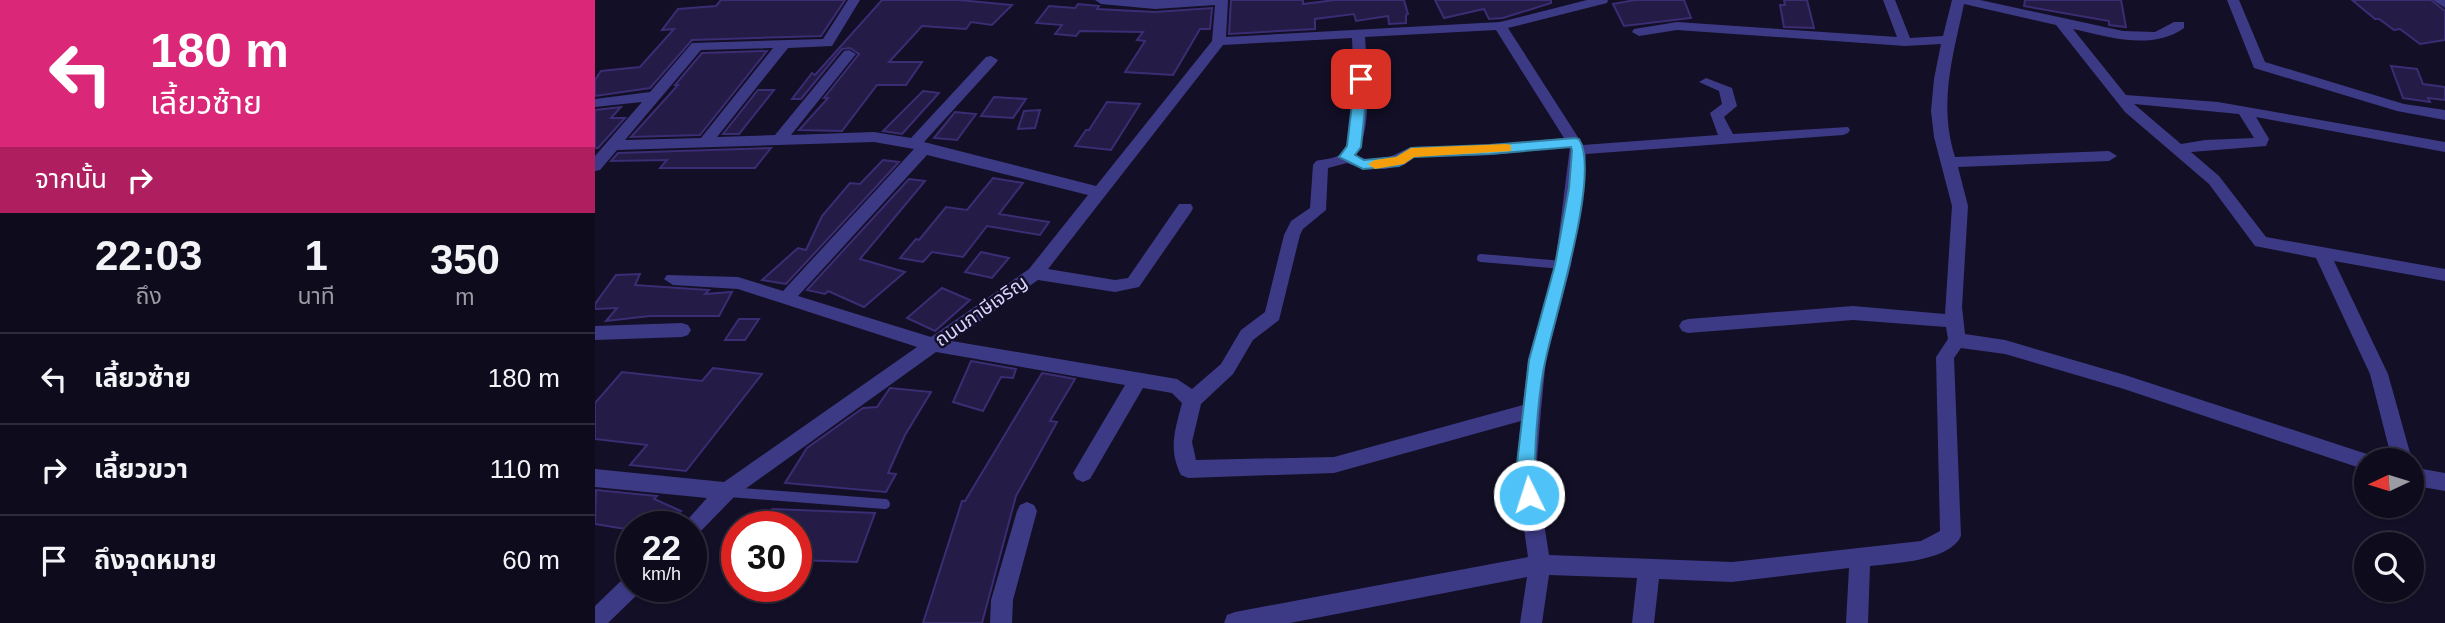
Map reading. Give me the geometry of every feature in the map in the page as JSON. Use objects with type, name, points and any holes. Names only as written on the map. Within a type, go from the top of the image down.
[{"type":"street","points":[[595,166],[697,46],[827,43],[855,0]]},
{"type":"street","points":[[1101,0],[1155,5],[1222,0],[1219,41],[1500,26],[1593,1]]},
{"type":"street","points":[[1889,0],[1905,42]]},
{"type":"street","points":[[1235,623],[1540,565],[1732,572],[1923,550],[1951,536],[1945,357],[1954,330],[1960,207],[1951,162],[1940,128],[1938,85],[1958,0]]},
{"type":"street","points":[[1963,0],[2061,22],[2142,36],[2164,34],[2179,25]]},
{"type":"street","points":[[2233,0],[2259,65],[2402,108],[2445,115]]},
{"type":"street","points":[[2439,0],[2445,4]]},
{"type":"street","points":[[2061,22],[2130,109],[2214,180],[2261,242],[2445,275]]},
{"type":"street","points":[[1500,26],[1577,146],[1576,188],[1563,265],[1537,360],[1525,472],[1540,565],[1531,623]]},
{"type":"street","points":[[1639,32],[1677,26],[1905,42],[1950,40]]},
{"type":"street","points":[[1358,34],[1361,79],[1354,147],[1346,157],[1321,165],[1318,210],[1297,225],[1292,234],[1273,315],[1247,335],[1227,369],[1192,401],[1182,442],[1188,469],[1335,465],[1532,410]]},
{"type":"street","name":"ถนนภาษีเจริญ","points":[[707,511],[727,491],[1035,273],[1219,41]]},
{"type":"street","points":[[705,142],[784,44]]},
{"type":"street","points":[[781,139],[849,54]]},
{"type":"street","points":[[787,297],[909,162],[991,60]]},
{"type":"street","points":[[1706,82],[1725,88],[1730,106],[1717,113],[1717,117],[1728,139]]},
{"type":"street","points":[[595,103],[654,96]]},
{"type":"street","points":[[2123,99],[2244,110],[2445,146]]},
{"type":"street","points":[[2177,150],[2206,145],[2261,143],[2262,139],[2244,110]]},
{"type":"street","points":[[2427,113],[2445,146]]},
{"type":"street","points":[[1346,157],[1363,164],[1385,164],[1399,161],[1411,152],[1728,139],[1843,130]]},
{"type":"street","points":[[614,145],[874,137],[920,146],[1099,192]]},
{"type":"street","points":[[1951,162],[2109,156]]},
{"type":"street","points":[[1035,273],[1115,286],[1133,283],[1185,208]]},
{"type":"street","points":[[2322,253],[2379,374],[2399,448]]},
{"type":"street","points":[[673,279],[738,283],[934,345],[1177,386],[1192,401]]},
{"type":"street","points":[[1688,327],[1853,313],[1954,330],[2125,382],[2354,457]]},
{"type":"street","points":[[595,333],[682,330]]},
{"type":"street","points":[[1083,473],[1138,380]]},
{"type":"street","points":[[595,478],[727,491]]},
{"type":"street","points":[[2424,479],[2443,484]]},
{"type":"street","points":[[1002,623],[1002,600],[1027,511]]},
{"type":"street","points":[[1857,623],[1860,558]]},
{"type":"street","points":[[1643,623],[1649,568]]},
{"type":"street","points":[[595,621],[616,601]]},
{"type":"lane","points":[[1481,258],[1563,265]]},
{"type":"lane","points":[[727,491],[885,504]]},
{"type":"building","points":[[721,0],[845,0],[821,36],[692,40],[650,88],[595,96],[595,80],[601,71],[640,67],[674,29],[662,30],[678,9],[716,6]]},
{"type":"building","points":[[882,0],[959,0],[1012,5],[992,25],[971,22],[966,29],[922,26],[889,62],[922,62],[906,85],[877,85],[842,131],[799,130],[828,98],[824,98],[859,54],[850,48],[842,49],[801,99],[792,99],[812,73],[815,75]]},
{"type":"building","points":[[1231,0],[1303,0],[1303,4],[1335,0],[1404,0],[1408,14],[1406,23],[1389,24],[1388,16],[1356,21],[1354,14],[1315,19],[1315,29],[1229,34]]},
{"type":"building","points":[[1435,0],[1551,0],[1551,3],[1503,18],[1489,19],[1484,9],[1444,18]]},
{"type":"building","points":[[1635,0],[1684,0],[1691,18],[1624,26],[1613,4]]},
{"type":"building","points":[[1784,0],[1807,0],[1814,28],[1784,27],[1780,5],[1785,5]]},
{"type":"building","points":[[2025,0],[2121,0],[2126,27],[2109,25],[2109,21],[2024,6]]},
{"type":"building","points":[[2352,0],[2431,0],[2445,11],[2445,40],[2420,44],[2400,29],[2394,30],[2375,19]]},
{"type":"building","points":[[1078,4],[1099,6],[1097,9],[1155,12],[1212,8],[1210,29],[1200,29],[1173,75],[1125,72],[1145,41],[1137,40],[1143,32],[1080,31],[1076,36],[1055,34],[1062,25],[1036,23],[1049,6],[1075,8]]},
{"type":"building","points":[[767,51],[700,135],[631,137],[678,85],[675,85],[702,53]]},
{"type":"building","points":[[2391,66],[2417,69],[2423,84],[2445,87],[2445,100],[2428,98],[2430,102],[2403,98]]},
{"type":"building","points":[[758,90],[774,90],[739,134],[723,134]]},
{"type":"building","points":[[923,91],[939,93],[902,134],[883,131]]},
{"type":"building","points":[[994,97],[1026,99],[1013,118],[981,116]]},
{"type":"building","points":[[1107,102],[1140,104],[1111,150],[1075,146],[1086,130],[1089,130]]},
{"type":"building","points":[[621,107],[611,118],[625,118],[598,148],[595,148],[595,110]]},
{"type":"building","points":[[1040,110],[1035,128],[1018,129],[1024,111]]},
{"type":"building","points":[[955,112],[976,114],[957,140],[934,138]]},
{"type":"building","points":[[771,148],[755,168],[660,168],[667,160],[611,161],[618,153]]},
{"type":"building","points":[[883,160],[899,162],[786,284],[762,280],[798,248],[806,250],[822,216],[850,183],[860,184]]},
{"type":"building","points":[[993,178],[1023,183],[999,214],[1049,222],[1040,235],[987,226],[963,257],[932,252],[923,262],[900,258],[946,207],[967,210]]},
{"type":"building","points":[[909,179],[925,181],[860,259],[905,272],[864,307],[828,291],[825,294],[807,290]]},
{"type":"building","points":[[981,252],[1009,258],[992,278],[965,272]]},
{"type":"building","points":[[640,274],[635,285],[709,290],[705,294],[732,292],[719,316],[650,316],[606,321],[617,308],[595,309],[595,304],[616,275]]},
{"type":"building","points":[[942,288],[970,300],[935,331],[907,318]]},
{"type":"building","points":[[739,319],[759,319],[745,340],[725,340]]},
{"type":"building","points":[[971,361],[1016,369],[1013,378],[1001,377],[983,411],[953,402]]},
{"type":"building","points":[[713,368],[762,374],[686,471],[630,465],[647,445],[595,439],[595,403],[622,372],[702,381]]},
{"type":"building","points":[[1042,373],[1075,379],[1050,421],[1057,422],[1016,496],[982,623],[923,623],[962,501],[965,501]]},
{"type":"building","points":[[890,388],[931,392],[905,435],[888,473],[896,474],[886,492],[785,483],[807,448],[863,408],[877,407]]},
{"type":"building","points":[[596,490],[657,496],[654,499],[681,511],[616,511],[616,527],[595,524]]},
{"type":"building","points":[[772,509],[875,513],[857,562],[812,561],[812,511],[771,511]]},
{"type":"slow traffic","points":[[1375,164],[1399,161],[1411,152],[1506,148]]},
{"type":"route","points":[[1361,79],[1354,147],[1346,157],[1363,164],[1399,161],[1411,152],[1490,150],[1575,142],[1579,150],[1576,188],[1563,265],[1537,360],[1525,472],[1529,495]]}]
